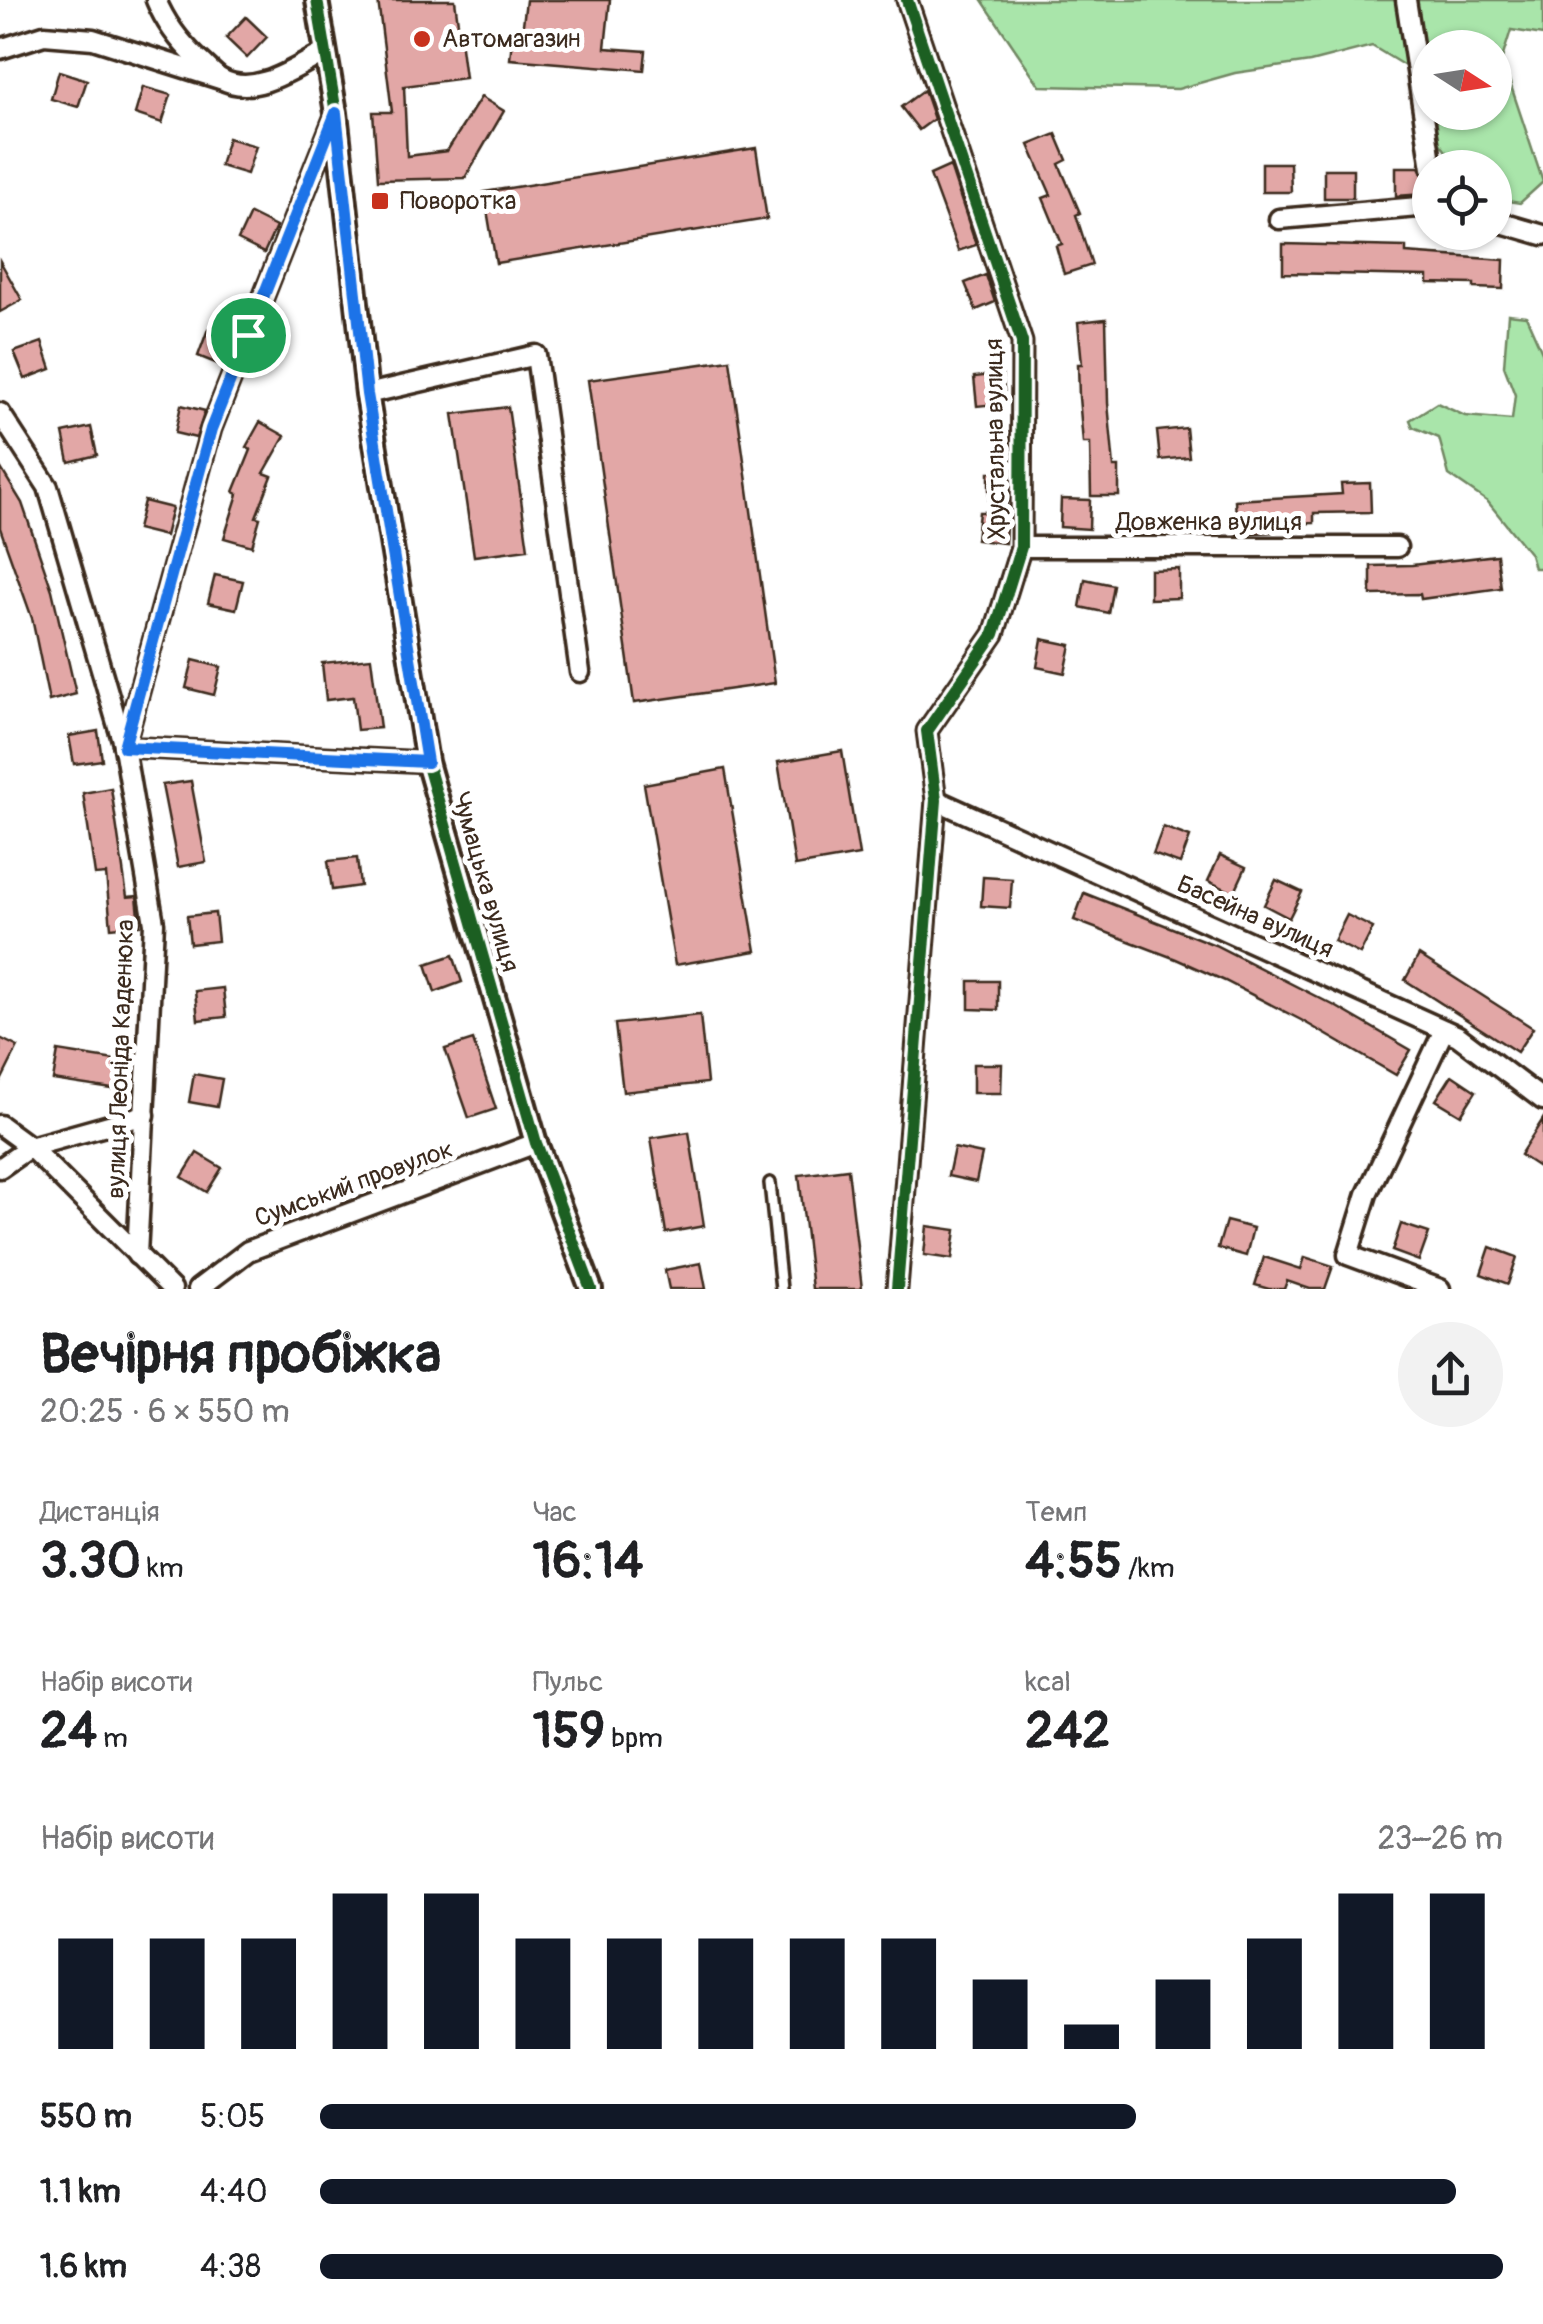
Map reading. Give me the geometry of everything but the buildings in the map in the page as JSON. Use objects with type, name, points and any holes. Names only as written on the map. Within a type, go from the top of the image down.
[{"type":"street","points":[[156,0],[187,48],[222,80]]},
{"type":"street","name":"Чумацька вулиця","points":[[317,0],[336,113],[367,394],[427,762],[536,1143],[590,1289]]},
{"type":"street","name":"Хрустальна вулиця","points":[[897,1289],[936,800],[926,731],[994,634],[1022,547],[1022,342],[908,0]]},
{"type":"street","points":[[1406,0],[1429,150]]},
{"type":"street","points":[[0,49],[44,35],[92,39],[222,80],[248,84],[274,79],[325,52]]},
{"type":"street","points":[[336,113],[211,429],[124,747],[427,762]]},
{"type":"street","points":[[1279,220],[1412,208]]},
{"type":"street","points":[[1512,226],[1543,234]]},
{"type":"street","points":[[367,394],[536,355],[580,672]]},
{"type":"street","name":"вулиця Леоніда Каденюка","points":[[0,413],[48,486],[124,747],[154,923],[137,1255]]},
{"type":"street","name":"Довженка вулиця","points":[[1022,547],[1397,547]]},
{"type":"street","name":"Басейна вулиця","points":[[936,800],[1458,1036],[1543,1100]]},
{"type":"street","points":[[1440,1289],[1348,1255],[1366,1194],[1444,1030]]},
{"type":"street","points":[[0,1168],[30,1146],[146,1115]]},
{"type":"street","points":[[0,1125],[30,1146],[172,1289]]},
{"type":"street","name":"Сумський провулок","points":[[198,1289],[248,1250],[536,1143]]},
{"type":"lane","points":[[770,1183],[781,1289]]},
{"type":"green space","points":[[982,0],[1543,0],[1543,35],[1512,30],[1412,30],[1412,70],[1372,46],[1310,62],[1235,73],[1178,89],[1040,86]]},
{"type":"green space","points":[[1512,89],[1543,182],[1520,203],[1512,202],[1512,150],[1445,150],[1430,130],[1512,130]]},
{"type":"green space","points":[[1508,314],[1526,316],[1543,354],[1543,568],[1534,568],[1530,554],[1488,502],[1449,475],[1439,438],[1413,427],[1410,420],[1437,403],[1465,416],[1512,420],[1515,395],[1504,366]]},
{"type":"cycle path","points":[[317,0],[336,113],[367,394],[427,762],[536,1143],[591,1289]]},
{"type":"cycle path","points":[[897,1289],[936,800],[927,731],[994,634],[1021,547],[1022,342],[907,0]]},
{"type":"place","name":"Автомагазин","points":[[422,39]]},
{"type":"place","name":"Поворотка","points":[[380,201]]},
{"type":"route","points":[[336,113],[367,394],[427,762],[124,747],[211,429],[248,335],[336,113]]}]
